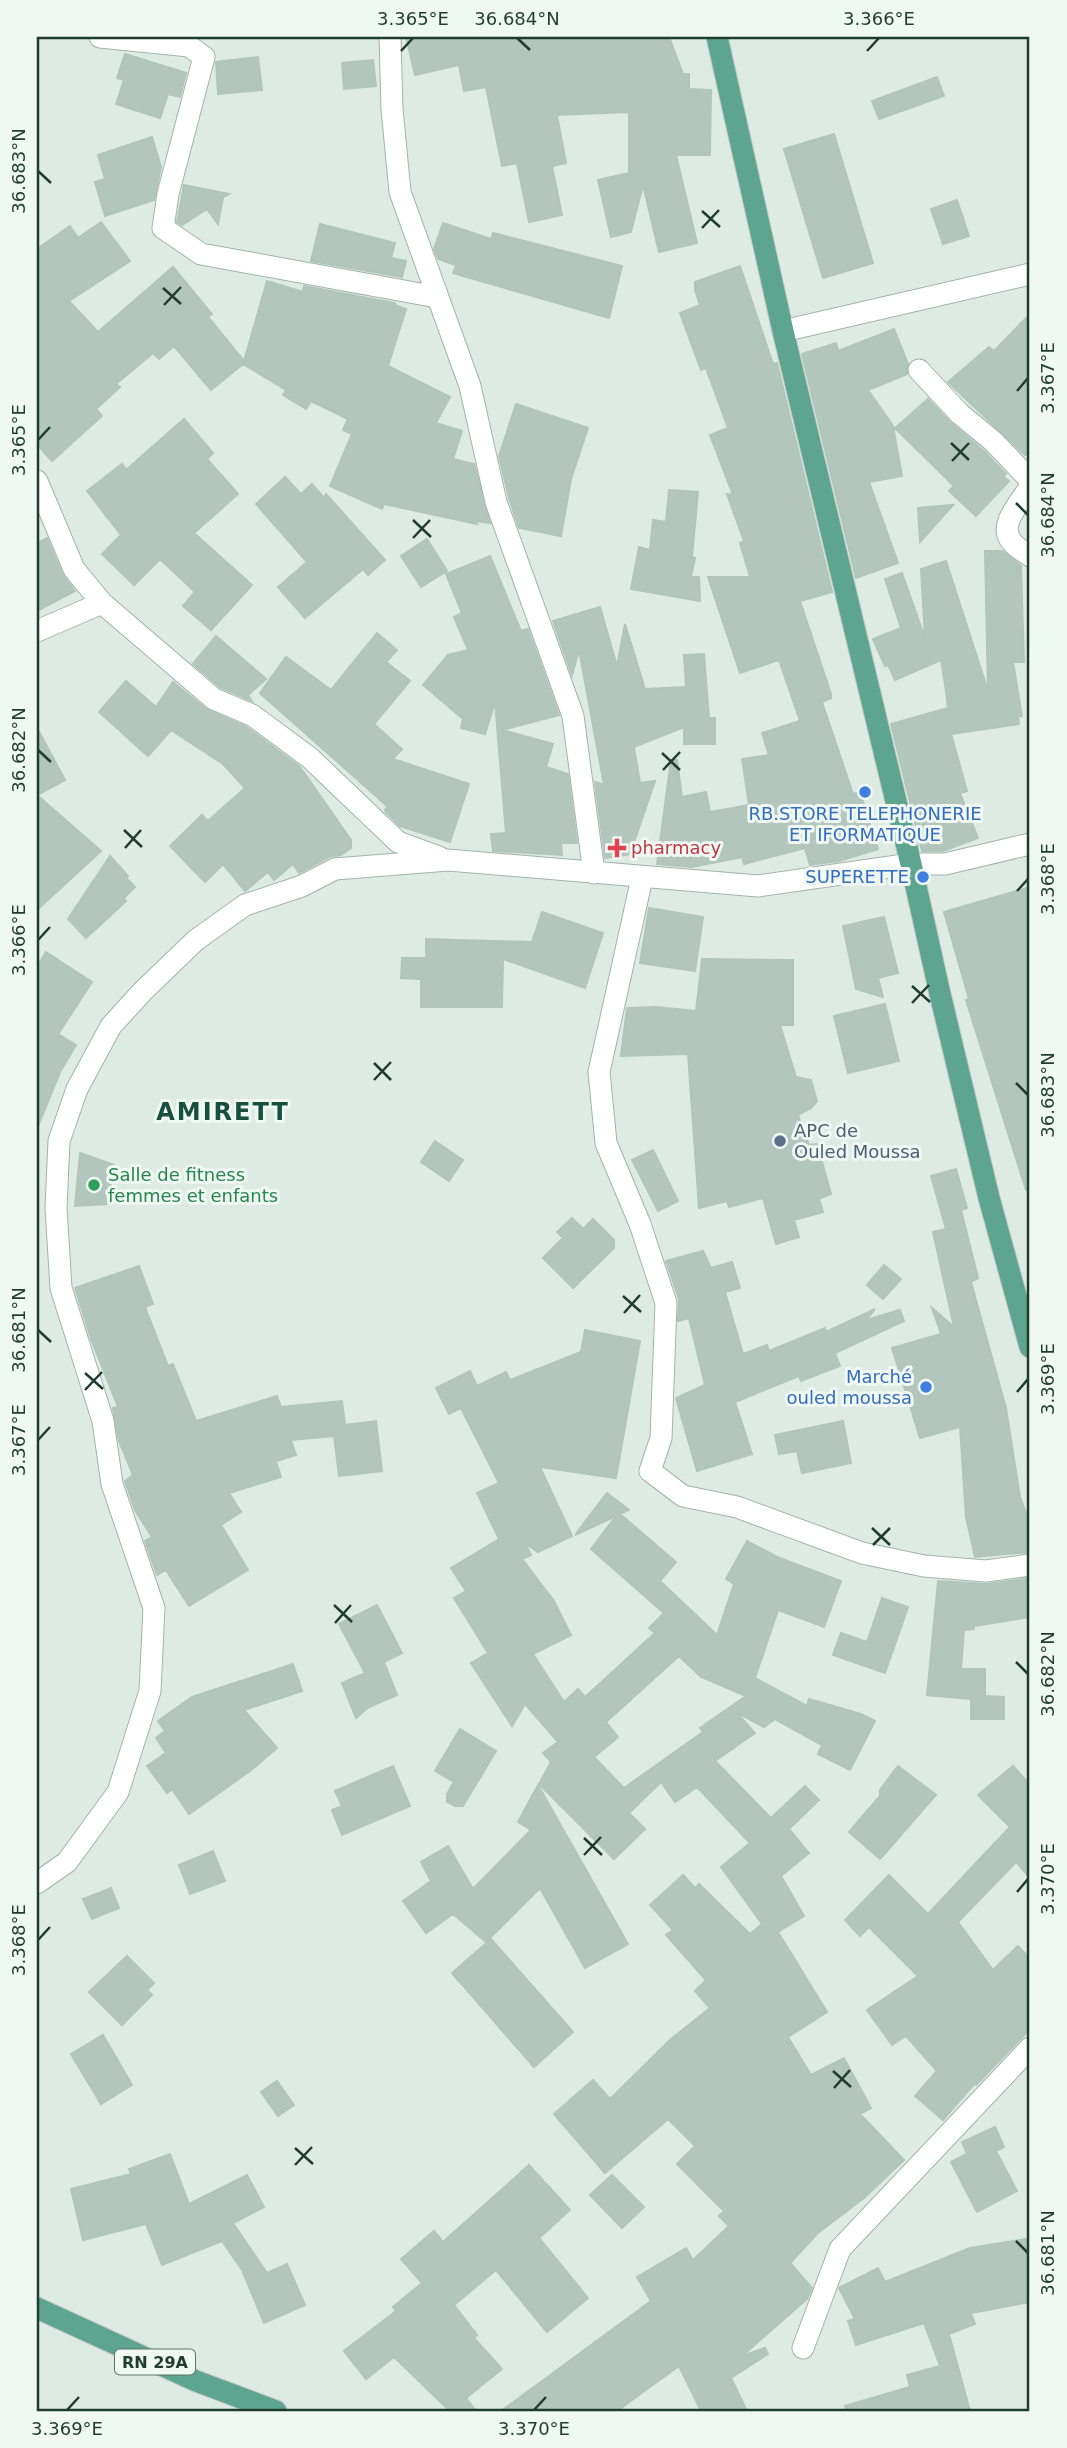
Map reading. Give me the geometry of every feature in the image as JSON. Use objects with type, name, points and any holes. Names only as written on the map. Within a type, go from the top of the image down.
[{"type":"main road","points":[[718,37],[783,331],[989,1198],[1030,1347]]},
{"type":"main road","name":"RN 29A","points":[[37,2308],[196,2381],[276,2411]]},
{"type":"street","points":[[100,37],[189,46],[204,57],[168,194],[163,229],[201,254],[437,297]]},
{"type":"street","points":[[390,37],[392,109],[400,192],[470,386],[496,502],[573,716],[594,873]]},
{"type":"street","points":[[783,331],[1030,274]]},
{"type":"street","points":[[919,370],[960,414],[994,442],[1030,480]]},
{"type":"street","points":[[37,481],[74,569],[102,603],[215,699],[252,715],[310,758],[398,842],[448,860]]},
{"type":"street","points":[[1030,487],[1007,523],[1006,531],[1012,542],[1030,556]]},
{"type":"street","points":[[37,631],[102,603]]},
{"type":"street","points":[[37,1883],[67,1862],[118,1792],[150,1691],[153,1608],[112,1484],[103,1421],[61,1288],[56,1208],[59,1141],[77,1089],[111,1026],[196,940],[245,905],[302,886],[335,869],[448,860],[758,886],[911,864],[946,864],[1030,844]]},
{"type":"street","points":[[642,878],[599,1072],[606,1143],[640,1224],[666,1303],[661,1438],[650,1471],[683,1496],[737,1507],[862,1553],[924,1566],[986,1572],[1030,1565]]},
{"type":"street","points":[[803,2348],[840,2249],[1030,2048]]},
{"type":"building","points":[[406,37],[669,37],[683,74],[689,74],[689,89],[711,90],[710,155],[676,155],[697,243],[659,252],[643,185],[631,232],[611,237],[598,180],[629,173],[629,112],[557,115],[566,163],[552,166],[562,215],[529,222],[517,163],[502,166],[486,87],[464,91],[459,65],[415,75]]},
{"type":"building","points":[[125,54],[186,73],[180,97],[168,94],[160,118],[116,104],[124,80],[117,78]]},
{"type":"building","points":[[258,57],[262,90],[218,94],[216,62]]},
{"type":"building","points":[[373,60],[376,86],[344,89],[342,63]]},
{"type":"building","points":[[937,77],[944,96],[879,119],[872,101]]},
{"type":"building","points":[[834,134],[873,263],[823,278],[784,149]]},
{"type":"building","points":[[152,137],[161,167],[154,200],[105,216],[95,182],[105,179],[98,155]]},
{"type":"building","points":[[184,185],[229,194],[223,197],[218,224],[207,209],[182,225],[177,222]]},
{"type":"building","points":[[957,200],[969,236],[943,244],[931,209]]},
{"type":"building","points":[[101,222],[130,261],[69,301],[98,332],[173,267],[212,314],[208,317],[244,361],[267,281],[303,292],[304,286],[395,303],[406,309],[388,366],[450,397],[436,423],[462,431],[453,459],[474,464],[490,523],[475,521],[477,524],[384,504],[382,509],[330,486],[352,434],[343,430],[348,419],[311,401],[306,409],[283,395],[286,390],[243,364],[211,390],[174,346],[159,359],[153,353],[116,384],[120,387],[96,409],[102,416],[52,461],[37,444],[37,249],[70,226],[78,238]]},
{"type":"building","points":[[443,223],[491,239],[493,233],[622,266],[609,318],[453,273],[456,265],[438,259],[434,249]]},
{"type":"building","points":[[320,224],[395,243],[391,258],[406,261],[402,277],[311,261]]},
{"type":"building","points":[[740,266],[773,364],[777,363],[832,592],[800,601],[831,694],[831,698],[822,702],[853,794],[860,792],[878,849],[839,861],[810,865],[805,848],[744,864],[742,857],[692,867],[657,864],[671,760],[677,760],[682,797],[706,792],[710,812],[749,805],[742,759],[769,755],[762,733],[800,721],[779,660],[740,673],[708,577],[750,577],[740,543],[744,541],[727,494],[733,495],[710,435],[728,428],[706,368],[701,370],[680,313],[700,305],[695,282]]},
{"type":"building","points":[[1030,314],[1030,450],[1025,455],[948,382],[989,347],[994,351]]},
{"type":"building","points":[[894,329],[908,364],[907,374],[868,390],[893,426],[902,476],[869,482],[898,563],[856,578],[802,354],[836,343],[838,351]]},
{"type":"building","points":[[928,399],[985,452],[1006,474],[1003,476],[1009,481],[976,516],[949,491],[954,486],[895,428]]},
{"type":"building","points":[[516,404],[588,428],[571,479],[561,536],[519,528],[499,456]]},
{"type":"building","points":[[184,419],[213,453],[207,459],[238,494],[194,533],[252,585],[211,630],[183,606],[195,592],[160,559],[134,585],[102,554],[121,535],[87,491],[122,464],[126,470]]},
{"type":"building","points":[[285,477],[301,494],[312,484],[324,498],[326,494],[385,560],[368,575],[363,569],[305,618],[278,587],[307,562],[256,504]]},
{"type":"building","points":[[669,490],[698,492],[692,557],[695,558],[691,577],[699,577],[700,601],[631,589],[639,547],[650,550],[653,520],[666,522]]},
{"type":"building","points":[[953,505],[920,542],[918,508]]},
{"type":"building","points":[[47,538],[62,574],[75,591],[37,611],[37,543]]},
{"type":"building","points":[[427,539],[447,571],[421,587],[401,556]]},
{"type":"building","points":[[985,551],[1002,551],[1021,566],[1024,662],[1013,662],[1022,716],[1018,717],[1019,724],[951,734],[967,791],[960,793],[978,838],[943,851],[922,851],[891,724],[948,708],[946,691],[941,660],[895,680],[888,665],[885,666],[873,639],[901,628],[885,579],[902,573],[925,638],[921,569],[946,561],[988,691]]},
{"type":"building","points":[[490,556],[521,631],[528,629],[559,715],[502,730],[553,744],[546,767],[568,774],[577,843],[561,843],[562,855],[493,851],[491,834],[506,833],[495,702],[485,734],[461,728],[463,719],[423,685],[448,655],[468,650],[454,617],[462,613],[446,574]]},
{"type":"building","points":[[600,607],[617,666],[625,624],[645,689],[686,687],[684,655],[704,654],[709,718],[715,718],[715,744],[684,744],[684,727],[634,747],[640,783],[655,781],[630,854],[605,858],[595,782],[604,785],[579,650],[572,675],[553,621]]},
{"type":"building","points":[[377,633],[397,650],[386,662],[410,681],[374,724],[402,749],[393,759],[469,784],[450,842],[400,826],[385,811],[387,806],[260,693],[286,657],[331,690]]},
{"type":"building","points":[[216,636],[266,679],[248,695],[252,701],[221,688],[193,664]]},
{"type":"building","points":[[126,681],[156,707],[173,682],[206,709],[245,726],[300,767],[351,840],[351,848],[299,873],[293,864],[274,880],[268,872],[245,891],[223,864],[205,882],[170,846],[202,815],[208,821],[245,788],[223,764],[171,730],[148,756],[99,712]]},
{"type":"building","points":[[37,728],[65,780],[37,795]]},
{"type":"building","points":[[37,795],[101,851],[37,910]]},
{"type":"building","points":[[110,856],[135,887],[124,898],[126,901],[86,938],[68,919]]},
{"type":"building","points":[[1030,887],[1030,1189],[1026,1190],[966,1000],[969,999],[944,912]]},
{"type":"building","points":[[649,908],[703,917],[695,971],[640,963]]},
{"type":"building","points":[[542,912],[603,933],[585,988],[503,959],[502,1007],[421,1007],[421,979],[401,978],[402,958],[426,958],[426,939],[532,942]]},
{"type":"building","points":[[884,917],[898,973],[878,978],[883,997],[856,989],[843,926]]},
{"type":"building","points":[[46,952],[92,982],[58,1034],[76,1045],[60,1072],[38,1126],[37,967]]},
{"type":"building","points":[[702,959],[793,960],[793,1025],[780,1025],[796,1077],[811,1080],[817,1101],[798,1115],[809,1145],[817,1144],[831,1194],[819,1199],[823,1212],[794,1220],[799,1237],[776,1244],[763,1198],[729,1207],[727,1201],[699,1208],[688,1054],[621,1056],[627,1008],[656,1007],[696,1011]]},
{"type":"building","points":[[885,1004],[899,1061],[848,1073],[834,1016]]},
{"type":"building","points":[[435,1141],[463,1160],[449,1181],[421,1162]]},
{"type":"building","points":[[653,1150],[678,1201],[658,1211],[632,1160]]},
{"type":"building","name":"Salle de fitness femmes et enfants","points":[[80,1153],[114,1165],[108,1204],[75,1206]]},
{"type":"building","points":[[956,1169],[967,1208],[961,1210],[978,1278],[971,1282],[1006,1408],[1020,1497],[1030,1524],[1030,1552],[975,1557],[966,1517],[960,1427],[920,1438],[892,1348],[941,1334],[932,1308],[954,1327],[933,1232],[946,1229],[931,1176]]},
{"type":"building","points":[[572,1218],[583,1229],[593,1219],[614,1240],[614,1248],[573,1288],[543,1258],[563,1238],[557,1232]]},
{"type":"building","points":[[703,1251],[711,1268],[732,1262],[740,1288],[725,1292],[743,1354],[767,1345],[769,1351],[825,1328],[826,1332],[875,1309],[866,1320],[900,1310],[904,1321],[835,1353],[840,1366],[801,1381],[799,1376],[735,1402],[752,1454],[697,1471],[676,1398],[705,1385],[689,1318],[678,1321],[679,1299],[666,1261]]},
{"type":"building","points":[[884,1265],[901,1279],[883,1299],[867,1285]]},
{"type":"building","points":[[139,1266],[153,1304],[145,1307],[168,1366],[173,1364],[196,1421],[277,1396],[281,1407],[342,1401],[345,1425],[376,1421],[382,1471],[339,1476],[334,1436],[291,1440],[296,1455],[276,1461],[281,1477],[229,1493],[241,1512],[221,1525],[248,1570],[189,1606],[166,1570],[157,1575],[145,1541],[152,1537],[135,1510],[125,1481],[133,1475],[119,1441],[113,1408],[118,1407],[91,1339],[75,1288]]},
{"type":"building","points":[[585,1330],[640,1341],[616,1478],[540,1467],[572,1536],[538,1552],[525,1543],[531,1555],[522,1559],[554,1601],[571,1635],[533,1654],[564,1702],[578,1689],[585,1697],[655,1633],[649,1628],[664,1613],[591,1549],[616,1516],[575,1535],[607,1493],[629,1510],[620,1514],[676,1562],[660,1581],[717,1635],[734,1584],[726,1579],[747,1541],[777,1557],[841,1581],[824,1627],[778,1610],[755,1678],[807,1706],[809,1699],[861,1714],[875,1721],[850,1770],[818,1754],[822,1745],[775,1719],[764,1727],[736,1712],[755,1733],[715,1761],[771,1818],[805,1786],[819,1800],[789,1829],[809,1853],[781,1876],[804,1916],[778,1932],[827,2012],[788,2037],[811,2075],[844,2058],[871,2108],[860,2114],[904,2160],[864,2198],[818,2233],[790,2263],[812,2288],[807,2299],[742,2356],[765,2348],[768,2354],[731,2378],[747,2411],[701,2411],[679,2366],[617,2411],[501,2411],[651,2301],[637,2277],[686,2248],[693,2260],[729,2226],[719,2216],[724,2211],[677,2164],[695,2146],[668,2119],[605,2173],[554,2114],[593,2080],[610,2099],[671,2039],[710,2008],[695,1991],[706,1980],[666,1935],[673,1930],[650,1905],[683,1875],[695,1888],[699,1884],[750,1934],[762,1924],[721,1867],[750,1843],[697,1787],[675,1802],[661,1782],[629,1813],[645,1829],[614,1859],[539,1784],[551,1762],[543,1753],[558,1742],[525,1704],[512,1726],[471,1663],[488,1653],[454,1598],[466,1591],[451,1568],[499,1539],[477,1493],[499,1483],[461,1408],[449,1414],[436,1388],[470,1371],[477,1386],[506,1372],[510,1380],[581,1352]],"holes":[[[679,1656],[701,1677],[746,1696],[700,1728],[703,1732],[624,1788],[594,1757],[618,1737],[606,1722]]]},
{"type":"building","points":[[843,1421],[851,1463],[802,1473],[797,1451],[779,1454],[775,1435]]},
{"type":"building","points":[[1030,1578],[1030,1617],[964,1630],[961,1669],[985,1669],[985,1696],[1004,1697],[1004,1719],[971,1719],[971,1699],[927,1695],[938,1581],[987,1584]]},
{"type":"building","points":[[882,1598],[908,1607],[885,1673],[833,1655],[841,1633],[867,1642]]},
{"type":"building","points":[[377,1605],[402,1653],[384,1662],[397,1695],[369,1707],[356,1718],[342,1683],[365,1673],[339,1624]]},
{"type":"building","points":[[293,1664],[302,1691],[244,1710],[277,1748],[250,1771],[189,1814],[172,1789],[167,1793],[147,1766],[166,1753],[156,1738],[165,1731],[158,1721],[192,1697]]},
{"type":"building","points":[[460,1729],[496,1751],[463,1806],[455,1806],[447,1802],[447,1794],[454,1782],[435,1771]]},
{"type":"building","points":[[393,1766],[410,1806],[342,1835],[332,1810],[342,1806],[335,1791]]},
{"type":"building","points":[[898,1766],[936,1795],[880,1859],[849,1832],[880,1796],[880,1790]]},
{"type":"building","points":[[1013,1766],[1030,1785],[1030,1878],[1016,1862],[958,1922],[993,1970],[1018,1946],[1030,1959],[1030,2029],[976,2085],[975,2083],[943,2120],[915,2096],[937,2071],[906,2036],[892,2045],[867,2010],[918,1976],[869,1927],[860,1936],[845,1920],[889,1875],[928,1914],[1010,1827],[978,1795]]},
{"type":"building","points":[[538,1785],[628,1944],[585,1968],[540,1888],[486,1942],[453,1914],[426,1933],[403,1901],[431,1881],[421,1862],[448,1846],[473,1889],[531,1830],[518,1822]]},
{"type":"building","points":[[213,1851],[225,1881],[190,1894],[179,1865]]},
{"type":"building","points":[[111,1888],[119,1908],[92,1919],[83,1899]]},
{"type":"building","points":[[491,1939],[573,2032],[534,2067],[452,1973]]},
{"type":"building","points":[[127,1956],[154,1983],[147,1990],[152,1995],[122,2025],[89,1992]]},
{"type":"building","points":[[103,2035],[132,2085],[101,2104],[71,2054]]},
{"type":"building","points":[[277,2081],[294,2105],[278,2116],[261,2092]]},
{"type":"building","points":[[995,2127],[1004,2147],[996,2151],[1017,2191],[977,2212],[951,2162],[967,2154],[962,2142]]},
{"type":"building","points":[[170,2154],[189,2204],[247,2175],[264,2207],[233,2223],[267,2273],[287,2264],[305,2305],[264,2323],[242,2270],[222,2241],[162,2265],[146,2224],[83,2240],[71,2189],[131,2174],[129,2169]]},
{"type":"building","points":[[529,2165],[570,2210],[539,2238],[588,2298],[547,2332],[496,2270],[454,2305],[477,2335],[474,2338],[502,2369],[466,2398],[476,2411],[450,2411],[394,2357],[366,2379],[344,2351],[396,2311],[393,2307],[422,2283],[401,2259],[434,2231],[443,2242]]},
{"type":"building","points":[[612,2175],[644,2207],[622,2228],[590,2195]]},
{"type":"building","points":[[1026,2239],[1030,2259],[1030,2302],[971,2313],[975,2324],[949,2334],[970,2411],[846,2411],[845,2406],[910,2387],[907,2375],[940,2366],[924,2323],[856,2345],[848,2321],[855,2319],[839,2288],[878,2268],[885,2282],[970,2248]]},
{"type":"place","name":"RB.STORE TELEPHONERIE ET IFORMATIQUE","points":[[865,792]]},
{"type":"place","name":"pharmacy","points":[[617,848]]},
{"type":"place","name":"SUPERETTE","points":[[923,877]]},
{"type":"place","name":"APC de Ouled Moussa","points":[[780,1141]]},
{"type":"place","name":"Salle de fitness femmes et enfants","points":[[94,1185]]},
{"type":"place","name":"Marché ouled moussa","points":[[926,1387]]},
{"type":"district","name":"AMIRETT","points":[[223,1112]]}]
